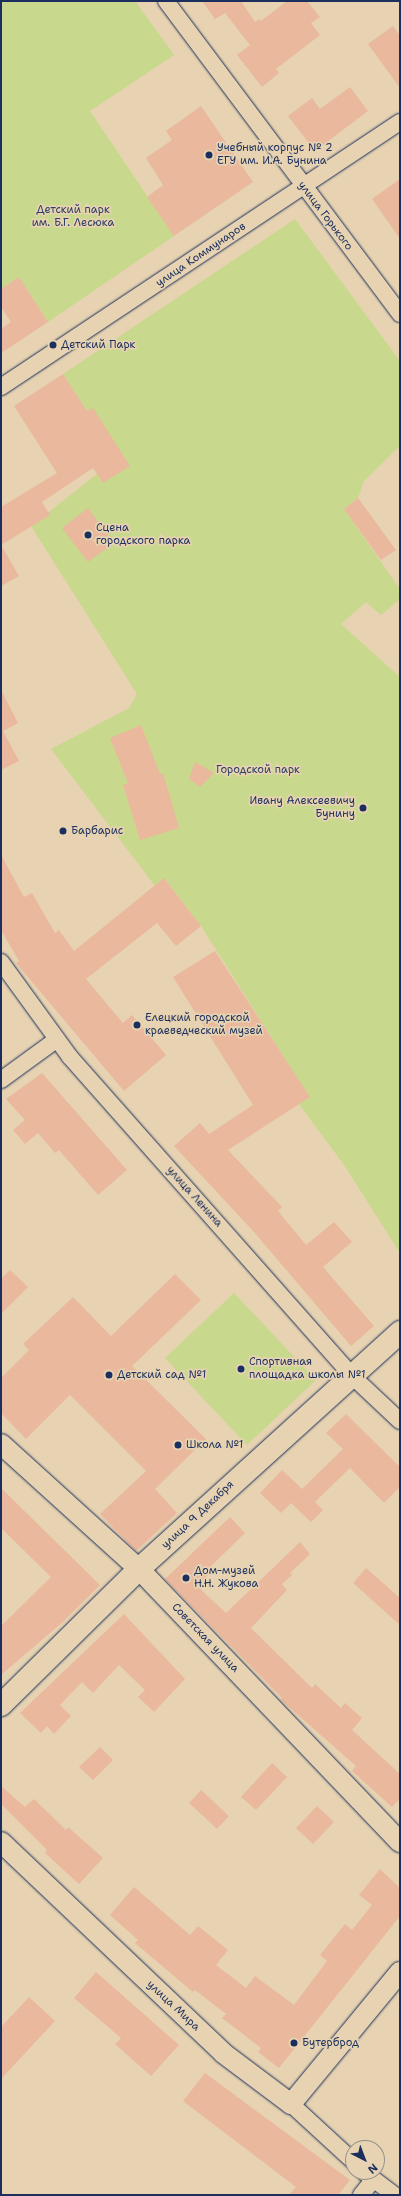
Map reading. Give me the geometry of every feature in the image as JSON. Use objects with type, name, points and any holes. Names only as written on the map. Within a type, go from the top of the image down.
[{"type":"main road","name":"улица 9 Декабря","points":[[1,1705],[139,1569],[400,1332]]},
{"type":"street","name":"улица Горького","points":[[166,1],[302,188],[400,314]]},
{"type":"street","name":"улица Коммунаров","points":[[1,387],[400,122]]},
{"type":"street","name":"улица Ленина","points":[[1,962],[56,1040],[351,1375],[400,1421]]},
{"type":"street","points":[[1,1080],[56,1040]]},
{"type":"street","name":"Советская улица","points":[[1,1444],[139,1569],[400,1842]]},
{"type":"street","name":"улица Мира","points":[[1,1842],[223,2053],[291,2104],[345,2154]]},
{"type":"street","points":[[291,2104],[400,1972]]},
{"type":"street","points":[[361,2195],[367,2180]]},
{"type":"street","points":[[374,2180],[394,2195]]},
{"type":"green space","name":"Детский парк им. Б.Г. Лесюка","points":[[1,1],[135,1],[174,55],[90,111],[174,236],[48,322],[19,277],[1,289]]},
{"type":"green space","name":"Городской парк","points":[[295,219],[400,361],[400,446],[364,481],[358,498],[344,509],[400,589],[400,599],[381,615],[366,602],[341,624],[400,677],[400,1253],[344,1165],[299,1104],[309,1097],[201,926],[165,879],[155,886],[51,749],[129,708],[137,694],[31,526],[97,474],[87,411],[63,374]]},
{"type":"green space","name":"Спортивная площадка школы №1","points":[[234,1293],[316,1380],[247,1445],[165,1358]]},
{"type":"building","points":[[202,1],[241,1],[255,22],[259,19],[261,21],[287,1],[307,1],[320,17],[311,23],[320,35],[276,69],[279,73],[262,87],[237,55],[250,45],[225,13],[215,19]]},
{"type":"building","points":[[393,26],[400,36],[400,88],[368,44]]},
{"type":"building","points":[[350,87],[368,111],[315,151],[288,116],[312,98],[320,109]]},
{"type":"building","name":"Учебный корпус № 2 ЕГУ им. И.А. Бунина","points":[[201,106],[253,182],[174,236],[147,197],[163,185],[146,158],[172,140],[166,131]]},
{"type":"building","points":[[400,179],[400,239],[372,199]]},
{"type":"building","points":[[19,277],[48,322],[1,353],[1,329],[11,322],[1,307],[1,289]]},
{"type":"building","points":[[63,374],[87,411],[93,408],[130,466],[103,483],[93,468],[42,502],[50,515],[1,545],[1,507],[57,473],[14,406]]},
{"type":"building","points":[[358,498],[396,550],[381,560],[344,509]]},
{"type":"building","name":"Сцена городского парка","points":[[88,508],[114,543],[88,562],[62,528]]},
{"type":"building","points":[[1,545],[19,576],[1,586]]},
{"type":"building","points":[[1,690],[18,723],[3,731],[19,761],[1,770]]},
{"type":"building","points":[[141,725],[160,774],[163,773],[179,828],[140,840],[123,785],[128,783],[110,738]]},
{"type":"building","points":[[195,762],[214,773],[200,787],[189,779]]},
{"type":"building","points":[[1,855],[24,897],[32,893],[55,933],[59,930],[74,951],[164,878],[201,926],[176,946],[157,923],[86,979],[123,1023],[132,1015],[166,1055],[124,1091],[16,963],[19,961],[1,930]]},
{"type":"building","points":[[215,951],[310,1097],[228,1150],[282,1207],[278,1211],[306,1245],[334,1222],[352,1242],[323,1267],[374,1326],[351,1346],[254,1232],[174,1146],[200,1123],[209,1134],[253,1105],[173,977]]},
{"type":"building","points":[[42,1073],[127,1170],[98,1195],[59,1150],[55,1153],[38,1133],[25,1144],[13,1130],[25,1120],[6,1099]]},
{"type":"building","points":[[10,1270],[28,1287],[1,1314],[1,1279]]},
{"type":"building","points":[[175,1274],[201,1300],[132,1366],[206,1439],[155,1489],[177,1513],[136,1551],[100,1514],[146,1471],[70,1395],[26,1439],[1,1413],[1,1378],[29,1350],[23,1344],[73,1297],[111,1336]]},
{"type":"building","points":[[346,1414],[400,1467],[400,1487],[384,1503],[350,1468],[315,1502],[323,1510],[311,1522],[291,1503],[281,1513],[260,1493],[282,1470],[302,1489],[343,1449],[326,1433]]},
{"type":"building","points":[[1,1488],[100,1585],[64,1621],[1,1675],[1,1626],[51,1577],[1,1528]]},
{"type":"building","points":[[230,1517],[245,1533],[206,1571],[209,1574],[197,1586],[226,1613],[300,1542],[310,1554],[290,1573],[292,1575],[282,1584],[287,1590],[251,1628],[312,1688],[315,1684],[341,1708],[345,1703],[362,1718],[352,1730],[400,1774],[400,1799],[392,1807],[352,1771],[356,1766],[281,1700],[282,1698],[165,1579]]},
{"type":"building","points":[[366,1568],[400,1598],[400,1625],[353,1583]]},
{"type":"building","points":[[124,1614],[185,1679],[154,1712],[138,1697],[145,1690],[119,1665],[93,1693],[82,1682],[60,1705],[71,1716],[54,1734],[47,1726],[41,1733],[20,1713]]},
{"type":"building","points":[[100,1747],[113,1760],[93,1780],[79,1767]]},
{"type":"building","points":[[272,1763],[287,1777],[256,1810],[241,1797]]},
{"type":"building","points":[[1,1786],[25,1807],[34,1799],[66,1830],[68,1827],[103,1858],[79,1884],[45,1853],[47,1850],[1,1804]]},
{"type":"building","points":[[201,1790],[229,1816],[217,1829],[189,1803]]},
{"type":"building","points":[[317,1806],[334,1822],[313,1844],[296,1828]]},
{"type":"building","points":[[380,1869],[400,1888],[400,1916],[279,2068],[258,2052],[261,2048],[222,2018],[226,2014],[195,1990],[193,1992],[135,1943],[138,1940],[110,1915],[134,1887],[190,1935],[198,1926],[228,1950],[216,1965],[246,1988],[255,1976],[294,2005],[327,1961],[320,1955],[345,1924],[352,1930],[372,1905],[359,1895]]},
{"type":"building","points":[[96,1972],[179,2045],[151,2076],[115,2044],[121,2038],[74,1998]]},
{"type":"building","points":[[29,1997],[55,2021],[1,2079],[1,2027]]},
{"type":"building","points":[[205,2073],[345,2176],[345,2180],[350,2180],[338,2195],[289,2195],[296,2187],[183,2101]]},
{"type":"place","name":"Учебный корпус № 2 ЕГУ им. И.А. Бунина","points":[[209,155]]},
{"type":"place","name":"Детский Парк","points":[[53,345]]},
{"type":"place","name":"Сцена городского парка","points":[[88,535]]},
{"type":"place","name":"Ивану Алексеевичу Бунину","points":[[363,808]]},
{"type":"place","name":"Барбарис","points":[[63,831]]},
{"type":"place","name":"Елецкий городской краеведческий музей","points":[[137,1025]]},
{"type":"place","name":"Спортивная площадка школы №1","points":[[241,1369]]},
{"type":"place","name":"Детский сад №1","points":[[109,1375]]},
{"type":"place","name":"Школа №1","points":[[178,1445]]},
{"type":"place","name":"Дом-музей Н.Н. Жукова","points":[[186,1578]]},
{"type":"place","name":"Бутерброд","points":[[294,2043]]}]
